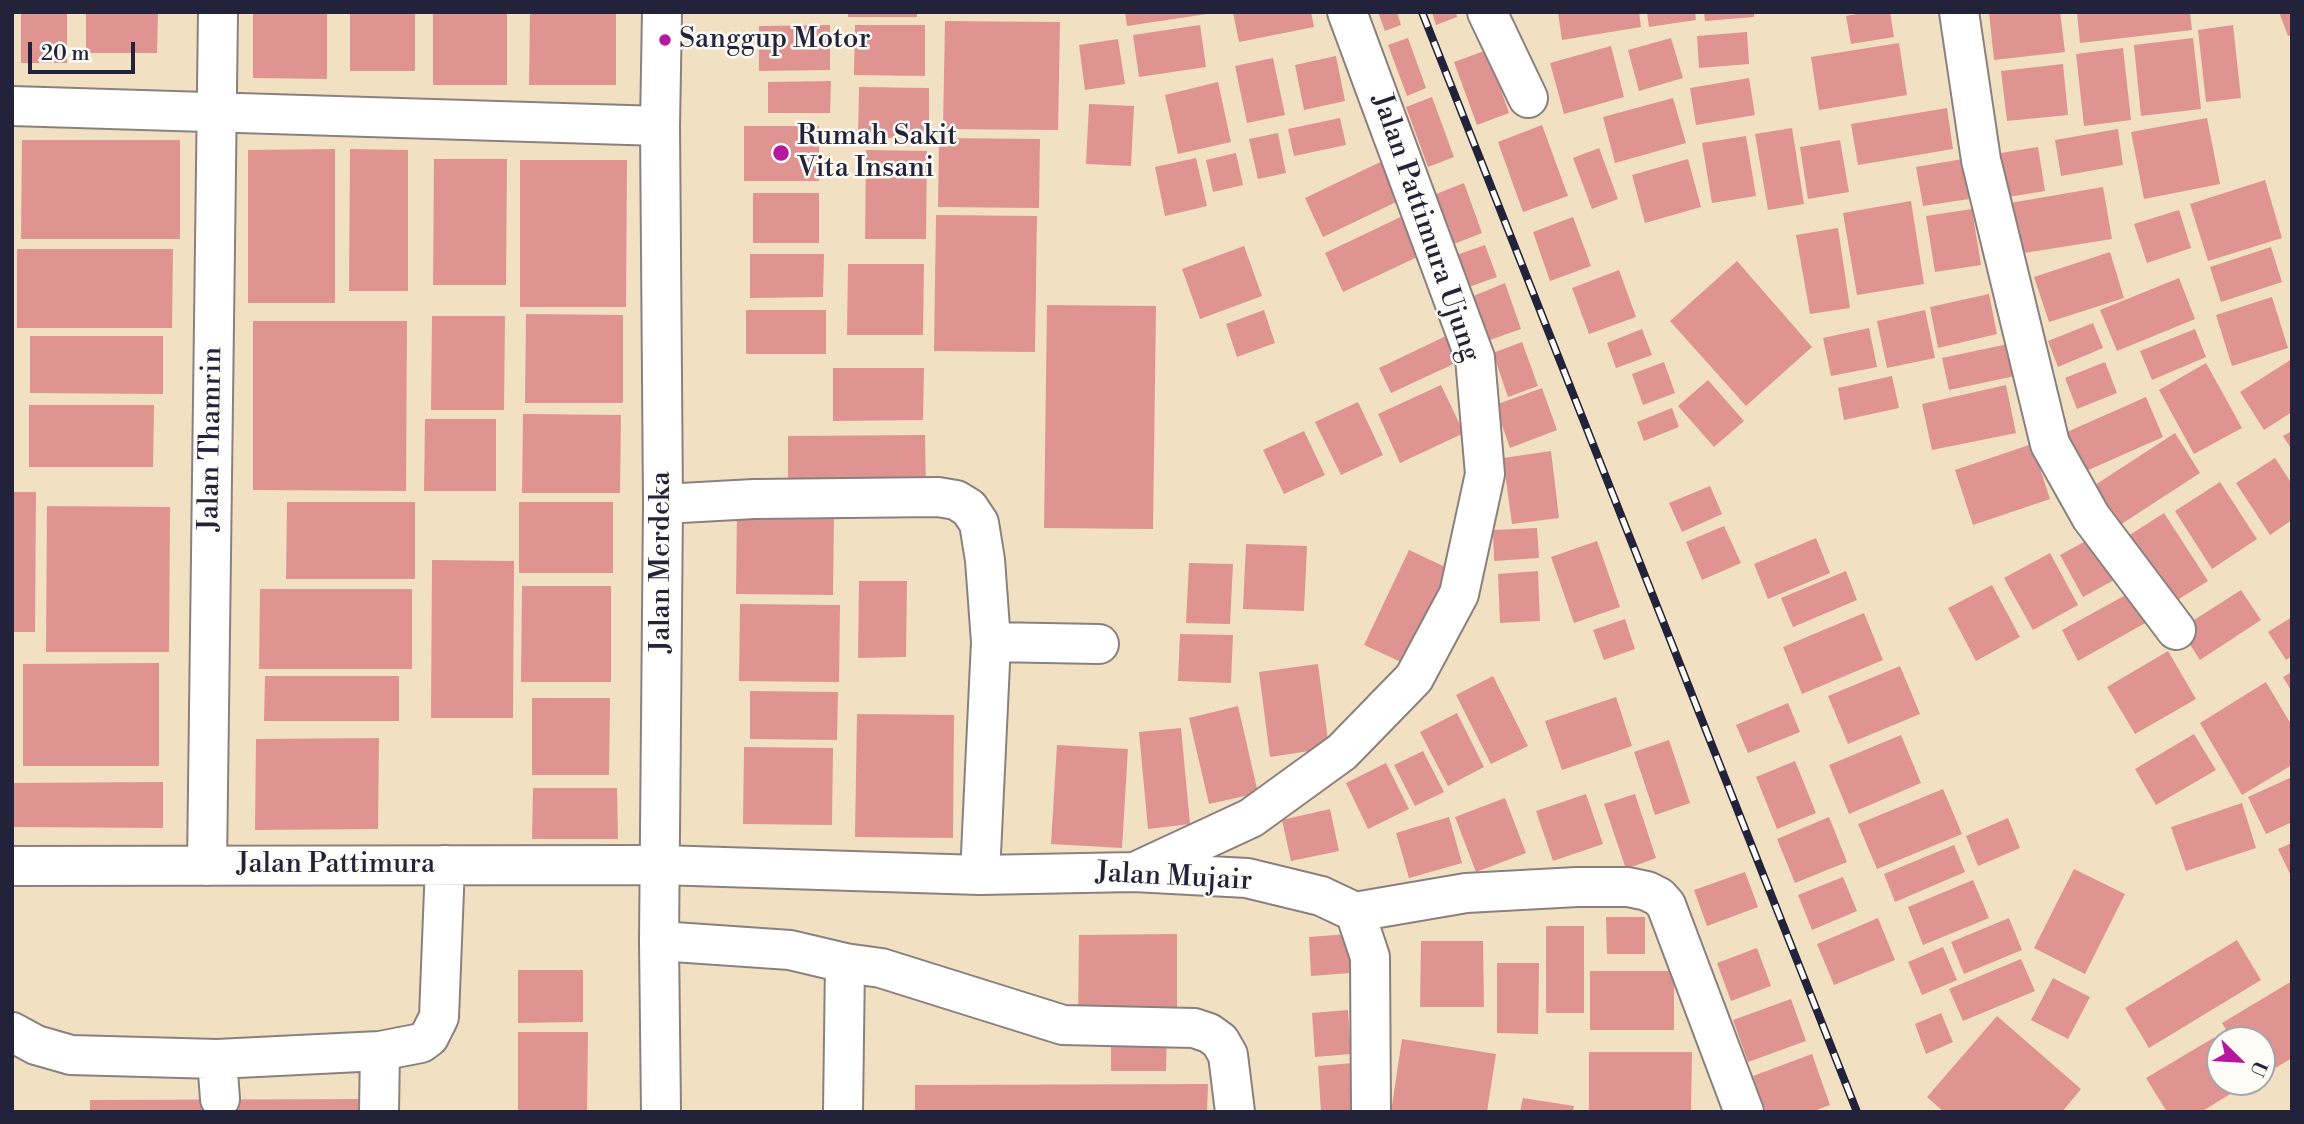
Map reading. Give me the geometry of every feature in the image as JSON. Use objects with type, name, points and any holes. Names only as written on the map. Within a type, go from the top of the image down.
[{"type":"street","name":"Jalan Thamrin","points":[[207,866],[218,12]]},
{"type":"street","name":"Jalan Merdeka","points":[[661,1112],[659,942],[663,504],[660,126],[662,12]]},
{"type":"street","name":"Jalan Pattimura Ujung","points":[[1134,872],[1251,818],[1342,752],[1414,678],[1459,594],[1485,474],[1475,358],[1348,12]]},
{"type":"street","points":[[1487,12],[1528,98]]},
{"type":"street","points":[[1959,12],[1981,160],[2050,444],[2091,517],[2176,630]]},
{"type":"street","points":[[12,106],[660,126]]},
{"type":"street","points":[[663,504],[754,499],[938,497],[956,500],[969,508],[979,523],[985,560],[991,642],[980,875]]},
{"type":"street","points":[[991,642],[1099,643]]},
{"type":"street","name":"Jalan Mujair","points":[[660,864],[980,875],[1134,872],[1247,878],[1321,896],[1355,912]]},
{"type":"street","name":"Jalan Pattimura","points":[[12,866],[660,864]]},
{"type":"street","points":[[12,1032],[36,1045],[71,1055],[217,1059],[380,1051],[421,1043],[429,1037],[439,1017],[445,865]]},
{"type":"street","points":[[1371,1112],[1370,957],[1355,912],[1466,893],[1577,887],[1628,887],[1647,891],[1659,897],[1666,905],[1744,1112]]},
{"type":"street","points":[[659,942],[790,950],[881,968],[1063,1025],[1194,1028],[1209,1033],[1220,1041],[1228,1055],[1235,1112]]},
{"type":"street","points":[[843,1112],[845,963]]},
{"type":"street","points":[[379,1112],[380,1051]]},
{"type":"street","points":[[217,1059],[220,1099]]},
{"type":"building","points":[[86,12],[158,12],[157,53],[86,53]]},
{"type":"building","points":[[253,12],[327,12],[327,79],[253,78]]},
{"type":"building","points":[[350,12],[415,12],[415,71],[350,71]]},
{"type":"building","points":[[433,12],[507,12],[507,85],[433,85]]},
{"type":"building","points":[[530,12],[616,12],[616,85],[529,85]]},
{"type":"building","points":[[848,12],[917,12],[917,17],[848,17]]},
{"type":"building","points":[[1125,12],[1207,12],[1207,14],[1127,26]]},
{"type":"building","points":[[1233,12],[1311,12],[1314,27],[1239,42]]},
{"type":"building","points":[[1378,12],[1397,12],[1401,25],[1385,31]]},
{"type":"building","points":[[1432,12],[1456,12],[1457,17],[1436,25]]},
{"type":"building","points":[[1558,12],[1639,12],[1641,27],[1562,40]]},
{"type":"building","points":[[1647,12],[1695,12],[1696,20],[1649,27]]},
{"type":"building","points":[[1704,12],[1754,12],[1754,17],[1705,21]]},
{"type":"building","points":[[1890,12],[1894,37],[1851,44],[1846,16]]},
{"type":"building","points":[[1989,12],[2060,12],[2065,52],[1994,60]]},
{"type":"building","points":[[2077,12],[2190,12],[2192,30],[2080,43]]},
{"type":"building","points":[[2279,12],[2292,12],[2292,35],[2288,36]]},
{"type":"building","points":[[21,13],[67,13],[67,63],[21,63]]},
{"type":"building","points":[[945,21],[1060,22],[1058,130],[943,129]]},
{"type":"building","points":[[830,25],[830,70],[759,71],[759,26]]},
{"type":"building","points":[[855,25],[925,25],[925,76],[854,75]]},
{"type":"building","points":[[1200,25],[1206,67],[1139,77],[1133,35]]},
{"type":"building","points":[[2233,25],[2241,98],[2206,102],[2198,30]]},
{"type":"building","points":[[1747,32],[1749,64],[1699,68],[1697,36]]},
{"type":"building","points":[[1408,38],[1426,88],[1407,96],[1388,45]]},
{"type":"building","points":[[1671,38],[1683,78],[1639,91],[1628,50]]},
{"type":"building","points":[[2193,38],[2201,109],[2141,116],[2134,45]]},
{"type":"building","points":[[1118,39],[1125,84],[1085,90],[1079,45]]},
{"type":"building","points":[[1899,43],[1907,95],[1819,110],[1811,57]]},
{"type":"building","points":[[1611,46],[1624,97],[1564,114],[1550,63]]},
{"type":"building","points":[[2123,48],[2131,120],[2084,126],[2076,54]]},
{"type":"building","points":[[1487,50],[1509,113],[1477,125],[1454,62]]},
{"type":"building","points":[[1336,56],[1345,101],[1304,110],[1295,65]]},
{"type":"building","points":[[1273,58],[1285,115],[1247,123],[1235,66]]},
{"type":"building","points":[[2063,64],[2068,115],[2007,121],[2001,71]]},
{"type":"building","points":[[1749,78],[1755,115],[1696,125],[1690,88]]},
{"type":"building","points":[[831,81],[830,113],[768,113],[768,82]]},
{"type":"building","points":[[1218,82],[1231,142],[1178,154],[1165,95]]},
{"type":"building","points":[[859,87],[929,88],[929,138],[858,138]]},
{"type":"building","points":[[1432,97],[1454,157],[1428,167],[1406,107]]},
{"type":"building","points":[[1673,98],[1686,143],[1615,163],[1603,117]]},
{"type":"building","points":[[1089,104],[1134,106],[1131,166],[1086,164]]},
{"type":"building","points":[[1947,108],[1953,149],[1858,165],[1851,124]]},
{"type":"building","points":[[1340,118],[1346,145],[1294,156],[1288,129]]},
{"type":"building","points":[[2207,118],[2220,184],[2144,199],[2131,132]]},
{"type":"building","points":[[1542,125],[1568,196],[1523,212],[1498,142]]},
{"type":"building","name":"Rumah Sakit Vita Insani","points":[[744,126],[819,126],[819,181],[744,181]]},
{"type":"building","points":[[1792,128],[1804,204],[1768,210],[1755,134]]},
{"type":"building","points":[[2118,129],[2123,165],[2061,176],[2055,140]]},
{"type":"building","points":[[1278,133],[1286,173],[1258,179],[1249,139]]},
{"type":"building","points":[[1746,136],[1756,196],[1712,203],[1702,143]]},
{"type":"building","points":[[939,138],[1040,139],[1039,208],[938,207]]},
{"type":"building","points":[[22,140],[180,140],[180,239],[21,239]]},
{"type":"building","points":[[1840,140],[1849,192],[1808,199],[1800,147]]},
{"type":"building","points":[[2038,147],[2045,191],[2002,198],[1995,154]]},
{"type":"building","points":[[1599,148],[1618,199],[1592,209],[1573,158]]},
{"type":"building","points":[[335,149],[335,303],[248,303],[248,150]]},
{"type":"building","points":[[350,149],[408,150],[408,291],[349,291]]},
{"type":"building","points":[[866,150],[927,151],[926,239],[865,239]]},
{"type":"building","points":[[1236,153],[1243,185],[1213,192],[1206,160]]},
{"type":"building","points":[[1393,156],[1411,195],[1323,237],[1305,198]]},
{"type":"building","points":[[1196,158],[1207,206],[1165,216],[1155,167]]},
{"type":"building","points":[[434,159],[507,159],[506,285],[433,285]]},
{"type":"building","points":[[1688,159],[1701,207],[1645,223],[1632,175]]},
{"type":"building","points":[[1963,159],[1969,199],[1923,206],[1916,167]]},
{"type":"building","points":[[520,160],[627,160],[626,307],[520,307]]},
{"type":"building","points":[[2265,180],[2282,238],[2208,261],[2190,204]]},
{"type":"building","points":[[1464,183],[1482,233],[1454,244],[1436,194]]},
{"type":"building","points":[[2103,187],[2112,239],[2018,254],[2010,203]]},
{"type":"building","points":[[753,193],[819,193],[819,243],[753,243]]},
{"type":"building","points":[[1911,201],[1924,284],[1857,295],[1843,213]]},
{"type":"building","points":[[1972,209],[1981,265],[1935,272],[1926,216]]},
{"type":"building","points":[[2179,210],[2191,248],[2147,263],[2134,224]]},
{"type":"building","points":[[1411,212],[1430,251],[1343,292],[1325,253]]},
{"type":"building","points":[[936,215],[1037,216],[1035,352],[934,351]]},
{"type":"building","points":[[1573,217],[1591,266],[1550,281],[1533,232]]},
{"type":"building","points":[[1838,228],[1850,308],[1810,314],[1796,235]]},
{"type":"building","points":[[1485,245],[1497,277],[1466,288],[1454,256]]},
{"type":"building","points":[[1244,246],[1262,296],[1200,319],[1182,269]]},
{"type":"building","points":[[2271,247],[2282,282],[2221,302],[2210,267]]},
{"type":"building","points":[[17,249],[173,249],[172,328],[17,328]]},
{"type":"building","points":[[2110,252],[2124,298],[2049,322],[2034,277]]},
{"type":"building","points":[[750,254],[824,254],[823,297],[750,298]]},
{"type":"building","points":[[1737,261],[1812,347],[1746,406],[1670,321]]},
{"type":"building","points":[[848,264],[924,264],[923,335],[847,335]]},
{"type":"building","points":[[1619,270],[1636,317],[1589,334],[1572,288]]},
{"type":"building","points":[[2179,278],[2195,319],[2117,351],[2100,310]]},
{"type":"building","points":[[1505,283],[1521,329],[1487,341],[1471,297]]},
{"type":"building","points":[[1989,294],[1997,334],[1938,348],[1930,307]]},
{"type":"building","points":[[2272,297],[2288,348],[2232,366],[2216,315]]},
{"type":"building","points":[[1047,305],[1156,306],[1153,529],[1044,528]]},
{"type":"building","points":[[746,310],[826,310],[826,354],[746,354]]},
{"type":"building","points":[[1264,310],[1275,343],[1237,357],[1226,324]]},
{"type":"building","points":[[1925,310],[1935,358],[1887,368],[1877,321]]},
{"type":"building","points":[[526,314],[623,315],[623,403],[525,403]]},
{"type":"building","points":[[432,316],[505,316],[504,410],[431,410]]},
{"type":"building","points":[[253,321],[407,321],[406,491],[253,490]]},
{"type":"building","points":[[2093,323],[2103,348],[2058,367],[2048,341]]},
{"type":"building","points":[[1869,328],[1877,367],[1831,376],[1823,338]]},
{"type":"building","points":[[1642,329],[1652,355],[1616,368],[1607,343]]},
{"type":"building","points":[[2195,329],[2206,357],[2152,380],[2140,351]]},
{"type":"building","points":[[1448,335],[1460,361],[1391,393],[1379,368]]},
{"type":"building","points":[[30,336],[163,336],[163,394],[30,393]]},
{"type":"building","points":[[1522,342],[1538,386],[1508,397],[1493,353]]},
{"type":"building","points":[[2008,344],[2015,376],[1949,390],[1942,358]]},
{"type":"building","points":[[2292,359],[2292,412],[2264,430],[2240,392]]},
{"type":"building","points":[[1664,362],[1675,393],[1643,405],[1632,374]]},
{"type":"building","points":[[2105,362],[2117,393],[2077,409],[2065,378]]},
{"type":"building","points":[[2206,363],[2242,428],[2194,454],[2159,390]]},
{"type":"building","points":[[833,368],[924,368],[923,420],[833,421]]},
{"type":"building","points":[[1892,376],[1899,408],[1844,420],[1838,388]]},
{"type":"building","points":[[1708,380],[1744,421],[1714,447],[1678,406]]},
{"type":"building","points":[[1441,385],[1464,433],[1400,463],[1378,414]]},
{"type":"building","points":[[2006,385],[2016,433],[1932,450],[1922,404]]},
{"type":"building","points":[[1542,388],[1557,430],[1510,448],[1495,405]]},
{"type":"building","points":[[2146,397],[2163,437],[2084,472],[2067,432]]},
{"type":"building","points":[[1358,402],[1383,455],[1341,475],[1315,422]]},
{"type":"building","points":[[29,405],[154,405],[153,467],[29,467]]},
{"type":"building","points":[[1672,408],[1679,427],[1644,441],[1637,422]]},
{"type":"building","points":[[523,414],[621,415],[620,493],[522,493]]},
{"type":"building","points":[[425,419],[496,419],[496,491],[424,491]]},
{"type":"building","points":[[1304,431],[1325,475],[1284,494],[1263,450]]},
{"type":"building","points":[[2292,431],[2292,450],[2283,436]]},
{"type":"building","points":[[2175,433],[2200,473],[2120,525],[2095,485]]},
{"type":"building","points":[[925,435],[926,490],[788,491],[788,436]]},
{"type":"building","points":[[2032,444],[2050,499],[1973,525],[1955,470]]},
{"type":"building","points":[[1551,451],[1559,518],[1512,524],[1503,458]]},
{"type":"building","points":[[2275,458],[2292,484],[2292,520],[2270,535],[2236,483]]},
{"type":"building","points":[[2220,482],[2257,539],[2212,569],[2175,511]]},
{"type":"building","points":[[1710,486],[1722,514],[1682,532],[1669,503]]},
{"type":"building","points":[[12,492],[36,492],[35,632],[12,632]]},
{"type":"building","points":[[287,502],[415,502],[415,579],[286,579]]},
{"type":"building","points":[[519,502],[613,502],[613,573],[519,573]]},
{"type":"building","points":[[47,506],[170,507],[169,652],[46,652]]},
{"type":"building","points":[[737,508],[834,509],[833,595],[736,594]]},
{"type":"building","points":[[2164,513],[2208,581],[2171,604],[2128,536]]},
{"type":"building","points":[[1724,526],[1741,563],[1702,580],[1686,542]]},
{"type":"building","points":[[1537,528],[1539,558],[1494,561],[1493,530]]},
{"type":"building","points":[[2093,537],[2116,579],[2083,597],[2060,555]]},
{"type":"building","points":[[1816,538],[1830,573],[1768,599],[1754,564]]},
{"type":"building","points":[[1597,541],[1620,607],[1574,623],[1551,557]]},
{"type":"building","points":[[1246,544],[1307,546],[1304,611],[1243,609]]},
{"type":"building","points":[[1409,550],[1456,572],[1412,667],[1364,645]]},
{"type":"building","points":[[2050,553],[2078,605],[2033,630],[2004,578]]},
{"type":"building","points":[[432,560],[514,561],[513,718],[431,718]]},
{"type":"building","points":[[1189,563],[1233,564],[1230,624],[1186,623]]},
{"type":"building","points":[[1538,571],[1540,621],[1500,623],[1498,574]]},
{"type":"building","points":[[1846,571],[1857,600],[1793,627],[1781,598]]},
{"type":"building","points":[[859,581],[907,581],[906,657],[858,658]]},
{"type":"building","points":[[1992,585],[2020,637],[1976,661],[1948,608]]},
{"type":"building","points":[[522,586],[611,586],[611,682],[521,682]]},
{"type":"building","points":[[260,589],[412,589],[412,669],[259,669]]},
{"type":"building","points":[[2241,590],[2261,620],[2200,660],[2180,629]]},
{"type":"building","points":[[2131,592],[2147,622],[2078,661],[2062,630]]},
{"type":"building","points":[[740,604],[840,605],[839,682],[739,681]]},
{"type":"building","points":[[1864,613],[1883,660],[1802,694],[1783,647]]},
{"type":"building","points":[[2292,617],[2292,656],[2286,660],[2268,632]]},
{"type":"building","points":[[1625,619],[1635,649],[1604,660],[1593,630]]},
{"type":"building","points":[[1180,634],[1233,635],[1231,683],[1178,681]]},
{"type":"building","points":[[2168,651],[2196,699],[2135,734],[2107,687]]},
{"type":"building","points":[[159,663],[159,766],[23,766],[23,664]]},
{"type":"building","points":[[1318,664],[1329,748],[1270,757],[1259,672]]},
{"type":"building","points":[[1900,666],[1920,714],[1848,744],[1828,696]]},
{"type":"building","points":[[2292,672],[2292,692],[2283,677]]},
{"type":"building","points":[[265,676],[399,676],[399,721],[264,721]]},
{"type":"building","points":[[1493,676],[1528,746],[1491,764],[1456,695]]},
{"type":"building","points":[[2266,682],[2292,726],[2292,765],[2242,795],[2200,723]]},
{"type":"building","points":[[750,691],[838,692],[837,740],[750,739]]},
{"type":"building","points":[[1616,697],[1632,746],[1562,770],[1545,721]]},
{"type":"building","points":[[532,698],[610,698],[609,775],[532,775]]},
{"type":"building","points":[[1788,703],[1800,732],[1748,753],[1736,725]]},
{"type":"building","points":[[1238,706],[1258,793],[1209,804],[1189,718]]},
{"type":"building","points":[[1457,713],[1484,767],[1448,786],[1420,732]]},
{"type":"building","points":[[857,714],[954,715],[953,838],[855,837]]},
{"type":"building","points":[[1181,728],[1190,824],[1148,829],[1139,732]]},
{"type":"building","points":[[2194,734],[2216,770],[2156,805],[2135,769]]},
{"type":"building","points":[[1901,735],[1921,783],[1849,814],[1829,765]]},
{"type":"building","points":[[379,738],[378,829],[255,830],[256,739]]},
{"type":"building","points":[[1669,740],[1690,803],[1655,815],[1634,752]]},
{"type":"building","points":[[1057,745],[1128,749],[1122,848],[1051,844]]},
{"type":"building","points":[[744,747],[833,748],[832,825],[743,824]]},
{"type":"building","points":[[1423,751],[1444,792],[1415,806],[1394,765]]},
{"type":"building","points":[[1795,761],[1816,813],[1777,829],[1756,777]]},
{"type":"building","points":[[1386,763],[1409,809],[1368,829],[1346,783]]},
{"type":"building","points":[[2292,777],[2292,822],[2266,834],[2248,797]]},
{"type":"building","points":[[163,782],[163,828],[12,827],[12,783]]},
{"type":"building","points":[[533,788],[617,788],[618,839],[532,839]]},
{"type":"building","points":[[1943,789],[1962,834],[1877,869],[1858,824]]},
{"type":"building","points":[[1586,794],[1603,844],[1553,861],[1536,811]]},
{"type":"building","points":[[1635,794],[1656,858],[1626,869],[1604,804]]},
{"type":"building","points":[[1505,798],[1526,853],[1476,872],[1455,817]]},
{"type":"building","points":[[2242,803],[2256,848],[2186,871],[2171,827]]},
{"type":"building","points":[[1330,809],[1339,851],[1291,861],[1282,820]]},
{"type":"building","points":[[1449,817],[1462,863],[1409,878],[1396,833]]},
{"type":"building","points":[[1829,817],[1847,862],[1795,883],[1777,839]]},
{"type":"building","points":[[2008,818],[2020,848],[1978,866],[1966,836]]},
{"type":"building","points":[[2292,843],[2292,878],[2278,849]]},
{"type":"building","points":[[1954,845],[1965,872],[1895,902],[1884,874]]},
{"type":"building","points":[[2074,869],[2125,894],[2085,974],[2034,948]]},
{"type":"building","points":[[1745,872],[1758,907],[1707,926],[1694,890]]},
{"type":"building","points":[[1843,877],[1857,911],[1812,930],[1798,895]]},
{"type":"building","points":[[1973,880],[1989,918],[1923,945],[1908,907]]},
{"type":"building","points":[[1606,917],[1645,917],[1645,954],[1607,954]]},
{"type":"building","points":[[1878,918],[1895,960],[1834,985],[1817,944]]},
{"type":"building","points":[[2009,918],[2022,950],[1964,974],[1951,942]]},
{"type":"building","points":[[1546,926],[1584,926],[1584,1013],[1546,1013]]},
{"type":"building","points":[[1177,934],[1177,1024],[1078,1024],[1079,935]]},
{"type":"building","points":[[1349,934],[1351,973],[1311,976],[1309,937]]},
{"type":"building","points":[[2237,940],[2261,980],[2149,1048],[2125,1008]]},
{"type":"building","points":[[1421,941],[1483,941],[1484,1007],[1420,1007]]},
{"type":"building","points":[[1943,947],[1957,980],[1922,995],[1908,962]]},
{"type":"building","points":[[1757,948],[1771,986],[1731,1001],[1717,963]]},
{"type":"building","points":[[2021,959],[2035,991],[1963,1021],[1949,989]]},
{"type":"building","points":[[1497,963],[1539,963],[1538,1034],[1497,1033]]},
{"type":"building","points":[[518,970],[583,970],[583,1022],[518,1023]]},
{"type":"building","points":[[1590,971],[1674,971],[1674,1030],[1590,1030]]},
{"type":"building","points":[[2053,978],[2090,997],[2068,1039],[2031,1020]]},
{"type":"building","points":[[2292,981],[2292,1058],[2276,1068],[2276,1026],[2224,1026],[2222,1023]]},
{"type":"building","points":[[1791,999],[1806,1041],[1748,1062],[1733,1020]]},
{"type":"building","points":[[1348,1010],[1351,1054],[1315,1057],[1312,1013]]},
{"type":"building","points":[[1941,1013],[1953,1042],[1926,1054],[1915,1024]]},
{"type":"building","points":[[1997,1016],[2081,1089],[2062,1112],[1944,1112],[1927,1097]]},
{"type":"building","points":[[518,1032],[588,1032],[587,1112],[518,1112]]},
{"type":"building","points":[[1111,1033],[1167,1033],[1166,1071],[1111,1071]]},
{"type":"building","points":[[1402,1039],[1496,1054],[1487,1112],[1391,1112]]},
{"type":"building","points":[[2206,1042],[2206,1096],[2227,1096],[2201,1112],[2167,1112],[2146,1078]]},
{"type":"building","points":[[1589,1052],[1692,1052],[1691,1111],[1589,1111]]},
{"type":"building","points":[[1812,1054],[1830,1105],[1811,1112],[1766,1112],[1753,1076]]},
{"type":"building","points":[[1353,1063],[1356,1112],[1321,1112],[1318,1066]]},
{"type":"building","points":[[1208,1084],[1207,1112],[915,1112],[915,1085]]},
{"type":"building","points":[[1523,1098],[1574,1106],[1573,1112],[1520,1112]]},
{"type":"building","points":[[376,1099],[376,1112],[90,1112],[90,1100]]},
{"type":"railway","points":[[1422,12],[1857,1112]]},
{"type":"place","name":"Sanggup Motor","points":[[665,40]]},
{"type":"place","name":"Rumah Sakit Vita Insani","points":[[781,153]]}]
